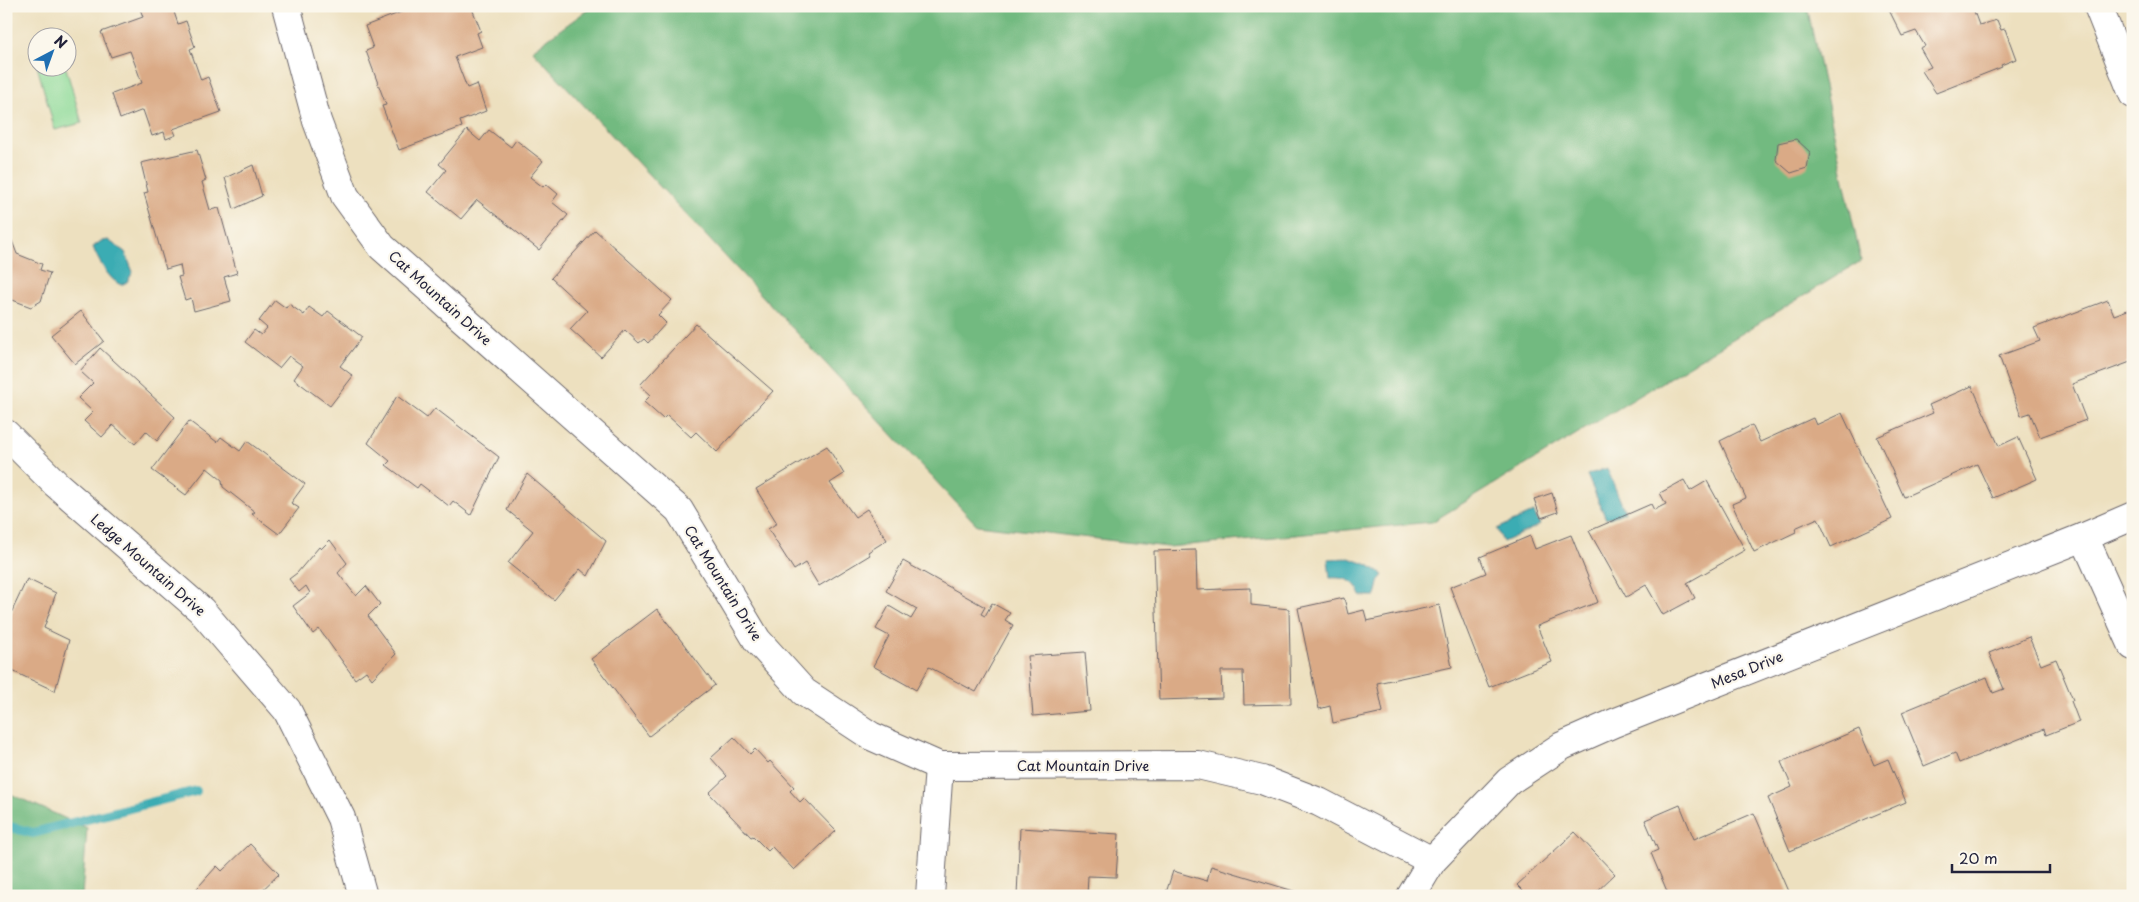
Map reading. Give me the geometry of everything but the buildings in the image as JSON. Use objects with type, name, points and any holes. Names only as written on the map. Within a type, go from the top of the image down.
[{"type":"street","name":"Cat Mountain Drive","points":[[286,6],[316,122],[345,196],[382,247],[679,510],[757,640],[804,692],[871,736],[939,766],[1198,765],[1262,780],[1319,802],[1432,861]]},
{"type":"street","points":[[2098,6],[2133,94]]},
{"type":"street","name":"Ledge Mountain Drive","points":[[6,434],[56,484],[202,610],[287,710],[341,818],[363,896]]},
{"type":"street","name":"Mesa Drive","points":[[1411,896],[1432,861],[1509,781],[1562,746],[1614,723],[2084,538],[2133,516]]},
{"type":"street","points":[[2084,538],[2133,646]]},
{"type":"street","points":[[930,896],[939,766]]},
{"type":"green space","points":[[593,6],[1807,6],[1861,261],[1432,522],[1168,547],[977,525],[532,50]]},
{"type":"green space","points":[[40,78],[69,78],[82,123],[55,130]]},
{"type":"green space","points":[[6,792],[87,828],[82,896],[6,896]]},
{"type":"water","points":[[108,240],[125,252],[133,272],[127,282],[121,285],[112,279],[104,269],[93,247],[101,241]]},
{"type":"water","points":[[1607,468],[1625,512],[1606,519],[1587,475]]},
{"type":"water","points":[[1534,512],[1540,525],[1503,542],[1497,529]]},
{"type":"water","points":[[1349,558],[1369,565],[1383,575],[1380,579],[1376,596],[1361,596],[1350,581],[1341,578],[1330,578],[1328,559]]},
{"type":"waterway","points":[[6,826],[33,833],[196,791]]}]
